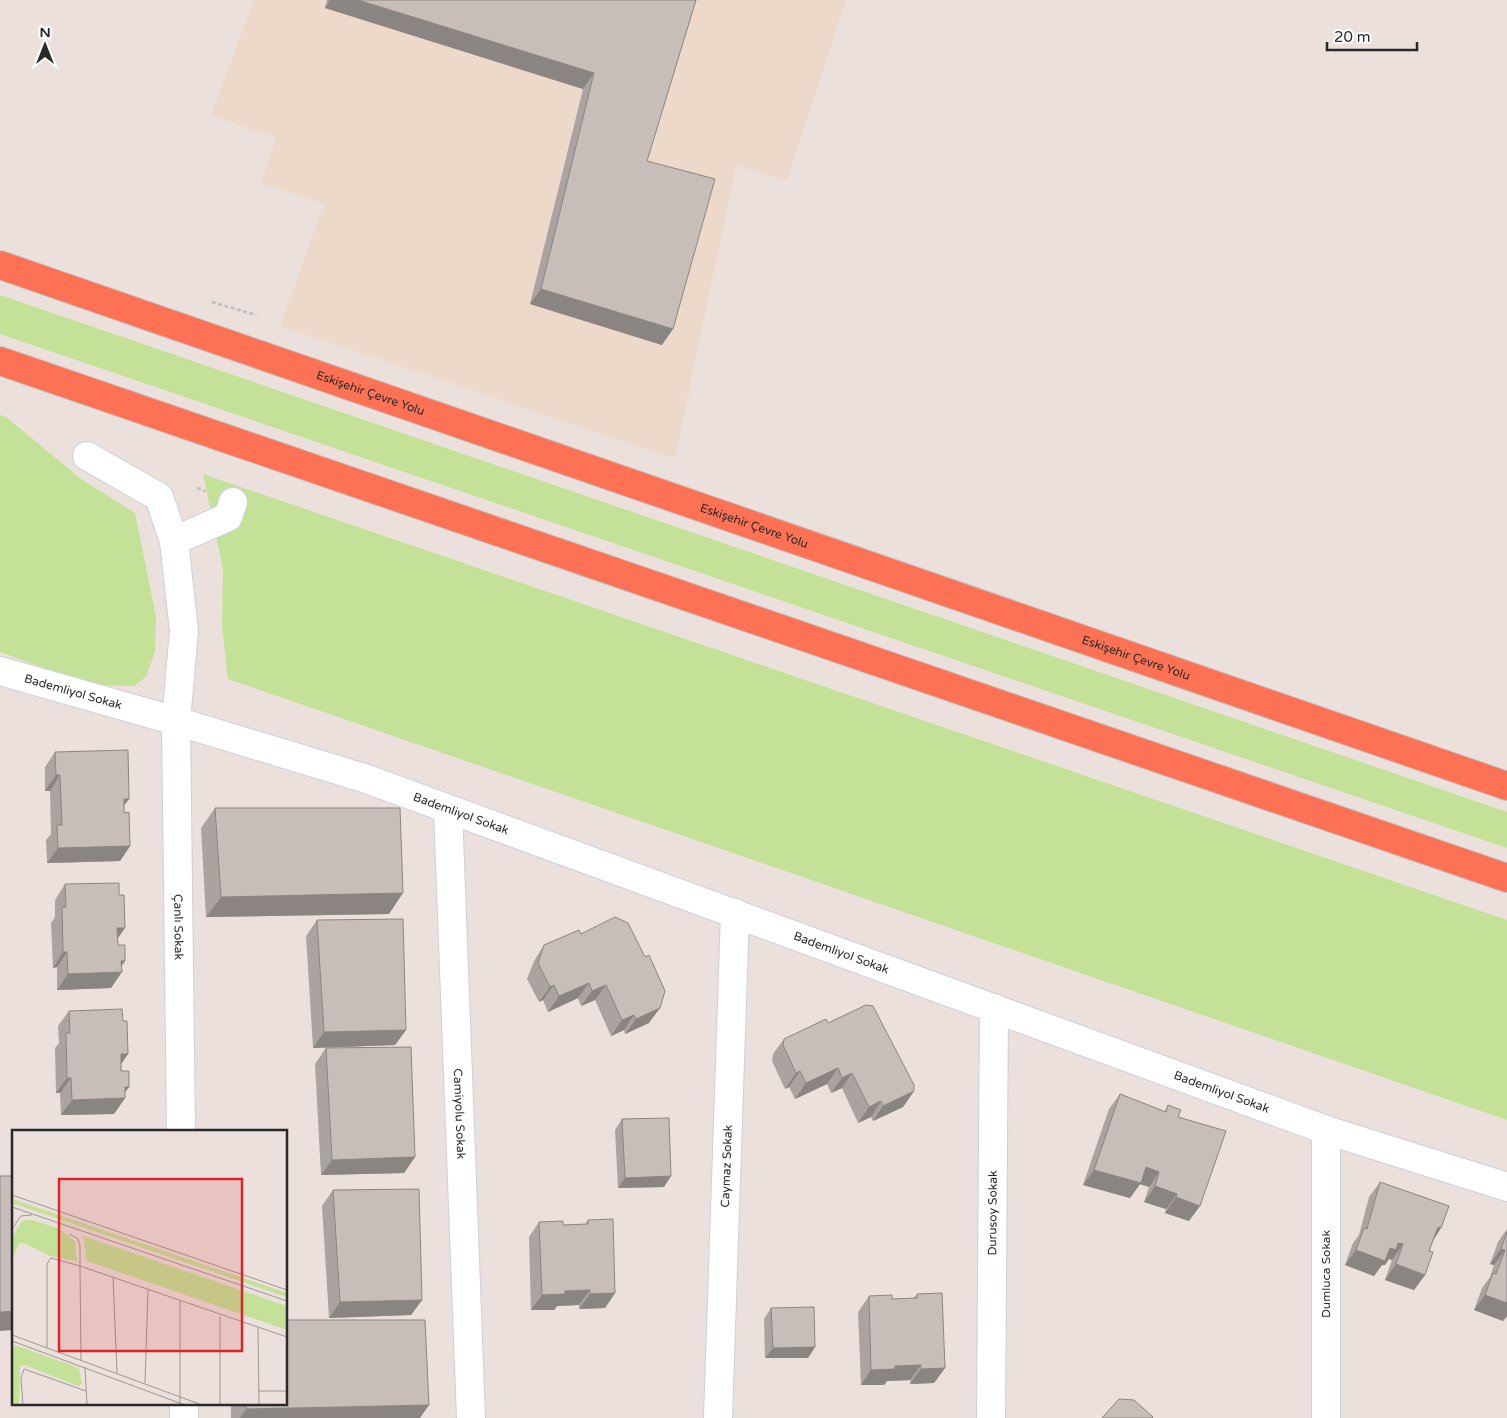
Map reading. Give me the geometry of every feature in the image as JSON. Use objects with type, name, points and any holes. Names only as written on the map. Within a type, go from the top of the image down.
[{"type":"highway","name":"Eskişehir Çevre Yolu","points":[[0,265],[1507,786]]},
{"type":"highway","points":[[0,361],[1507,878]]},
{"type":"street","points":[[87,456],[159,497],[174,542],[184,631],[176,721]]},
{"type":"street","points":[[174,542],[228,517],[233,502]]},
{"type":"street","name":"Bademliyol Sokak","points":[[0,671],[176,721],[364,778],[448,810],[735,912],[1326,1130],[1507,1187]]},
{"type":"street","name":"Çanlı Sokak","points":[[176,721],[181,1130]]},
{"type":"street","name":"Camiyolu Sokak","points":[[448,810],[471,1418]]},
{"type":"street","name":"Caymaz Sokak","points":[[718,1418],[735,912]]},
{"type":"street","name":"Durusoy Sokak","points":[[991,1418],[994,1008]]},
{"type":"street","name":"Dumluca Sokak","points":[[1326,1130],[1326,1418]]},
{"type":"path","points":[[212,302],[256,314]]},
{"type":"shaded area","points":[[254,0],[846,0],[787,180],[736,166],[675,458],[280,326],[324,204],[261,184],[276,138],[211,115]]},
{"type":"green space","points":[[0,295],[1507,812],[1507,848],[0,334]]},
{"type":"green space","points":[[0,415],[6,417],[81,479],[135,513],[156,617],[155,652],[146,677],[134,686],[91,685],[0,652]]},
{"type":"green space","points":[[203,474],[1507,920],[1507,1120],[228,679],[222,625],[223,569]]},
{"type":"building","points":[[358,0],[696,0],[647,161],[715,179],[673,329],[541,289],[594,73]]},
{"type":"building","points":[[128,750],[129,799],[124,799],[124,813],[129,812],[130,846],[58,848],[57,825],[62,825],[60,775],[56,775],[55,752]]},
{"type":"building","points":[[215,808],[400,808],[403,893],[221,897]]},
{"type":"building","points":[[119,883],[119,895],[124,895],[125,928],[117,928],[118,945],[125,945],[125,961],[121,961],[122,972],[68,974],[67,952],[63,952],[62,907],[66,907],[65,884]]},
{"type":"building","points":[[615,917],[628,923],[645,957],[649,955],[665,991],[660,1008],[636,1019],[634,1015],[622,1020],[606,985],[592,991],[589,983],[559,996],[554,985],[550,987],[538,963],[544,945],[579,930],[581,934]]},
{"type":"building","points":[[403,919],[406,1030],[324,1032],[317,920]]},
{"type":"building","points":[[866,1005],[873,1006],[914,1085],[914,1091],[883,1106],[881,1101],[869,1107],[852,1073],[842,1078],[838,1068],[806,1083],[800,1071],[796,1073],[783,1045],[784,1039],[826,1019],[828,1023]]},
{"type":"building","points":[[122,1009],[123,1021],[127,1021],[128,1054],[121,1054],[121,1071],[129,1071],[129,1087],[125,1087],[125,1098],[72,1100],[71,1078],[67,1078],[66,1033],[70,1033],[69,1011]]},
{"type":"building","points":[[411,1047],[415,1157],[332,1160],[326,1048]]},
{"type":"building","points":[[1120,1094],[1166,1112],[1168,1105],[1181,1110],[1178,1117],[1226,1131],[1200,1206],[1176,1197],[1177,1194],[1155,1186],[1159,1172],[1146,1167],[1141,1183],[1094,1170]]},
{"type":"building","points":[[669,1118],[671,1176],[625,1178],[622,1119]]},
{"type":"building","points":[[0,1176],[12,1176],[12,1311],[0,1312]]},
{"type":"building","points":[[1380,1182],[1449,1206],[1441,1228],[1438,1227],[1429,1251],[1433,1252],[1425,1275],[1396,1264],[1403,1244],[1398,1243],[1396,1250],[1390,1248],[1385,1261],[1356,1250],[1364,1228],[1367,1229]]},
{"type":"building","points":[[419,1189],[422,1300],[340,1302],[333,1190]]},
{"type":"building","points":[[613,1219],[615,1293],[590,1294],[590,1290],[565,1291],[565,1294],[542,1295],[539,1222],[563,1221],[563,1225],[588,1224],[588,1220]]},
{"type":"building","points":[[1507,1232],[1507,1303],[1485,1295],[1493,1273],[1496,1274],[1505,1250],[1501,1249]]},
{"type":"building","points":[[942,1293],[945,1368],[921,1369],[921,1365],[895,1366],[895,1369],[871,1370],[869,1296],[892,1295],[892,1299],[917,1298],[917,1294]]},
{"type":"building","points":[[814,1307],[815,1347],[773,1348],[771,1308]]},
{"type":"building","points":[[288,1320],[425,1320],[429,1405],[246,1409],[246,1406],[288,1406]]},
{"type":"building","points":[[1119,1399],[1134,1400],[1153,1417],[1102,1418]]}]
